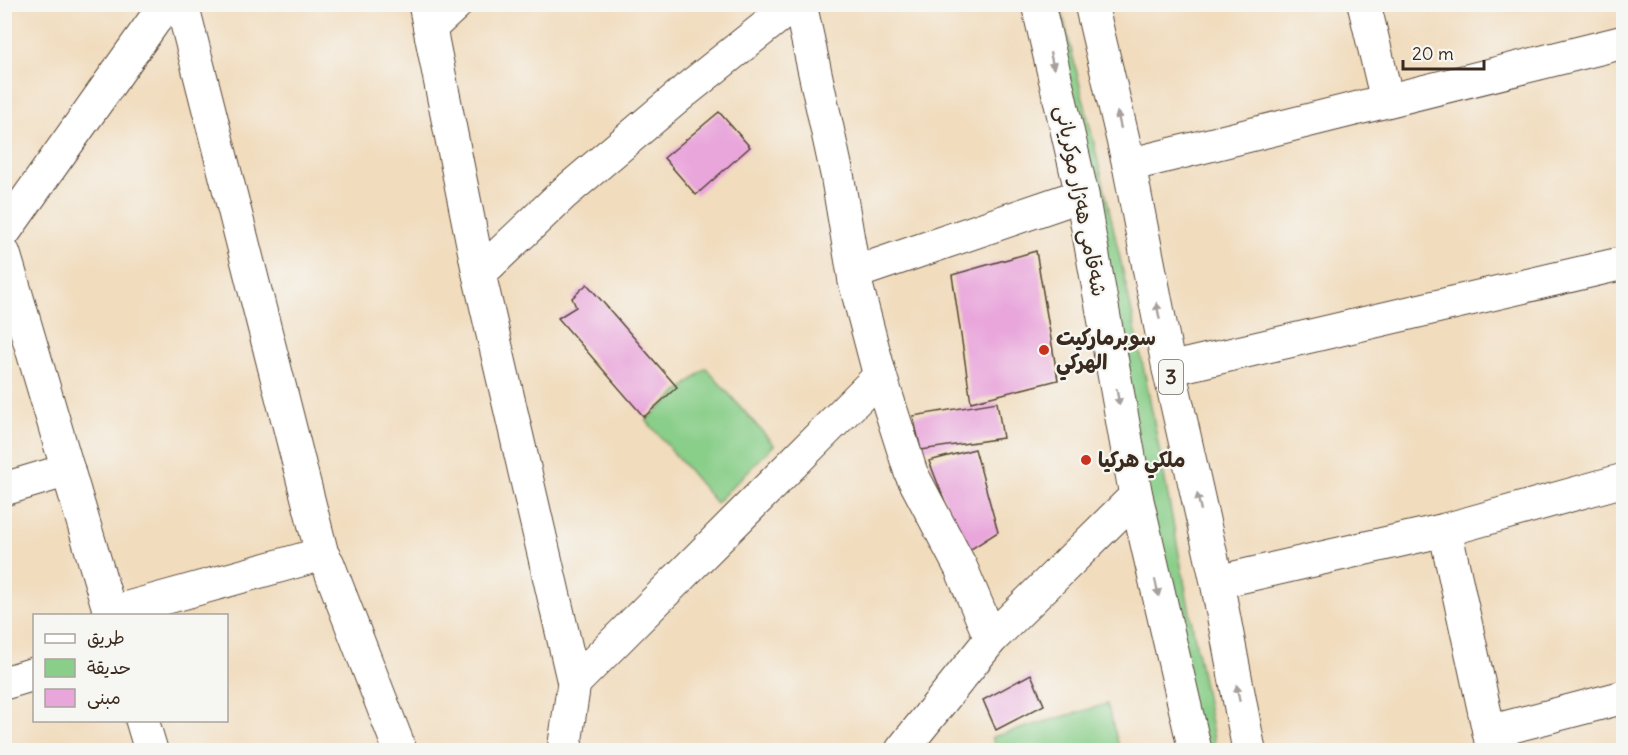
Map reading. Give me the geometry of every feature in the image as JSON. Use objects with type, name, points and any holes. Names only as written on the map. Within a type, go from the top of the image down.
[{"type":"main road","points":[[4,232],[166,4]]},
{"type":"main road","points":[[182,4],[322,554],[328,564],[400,750]]},
{"type":"main road","points":[[456,4],[428,16],[479,274],[574,683],[564,750]]},
{"type":"main road","points":[[479,274],[562,195],[794,4]]},
{"type":"main road","points":[[800,4],[837,174],[855,281],[880,375],[911,473],[961,567],[991,639]]},
{"type":"main road","name":"شەقامی ھەژار موکریانی","points":[[1038,4],[1082,195],[1136,496],[1195,750]]},
{"type":"main road","name":"3","points":[[1091,4],[1129,165],[1169,369],[1217,582],[1249,750]]},
{"type":"main road","points":[[1364,4],[1387,100]]},
{"type":"main road","points":[[1129,165],[1623,42]]},
{"type":"main road","points":[[855,281],[863,270],[1082,195]]},
{"type":"main road","points":[[1169,369],[1623,263]]},
{"type":"main road","points":[[8,275],[111,614],[322,554]]},
{"type":"main road","points":[[574,683],[880,375]]},
{"type":"main road","points":[[4,489],[68,470]]},
{"type":"main road","points":[[1217,582],[1445,530],[1623,480]]},
{"type":"main road","points":[[902,750],[991,639],[1136,496]]},
{"type":"main road","points":[[1445,530],[1491,741],[1623,697]]},
{"type":"main road","points":[[4,683],[33,674]]},
{"type":"main road","points":[[143,722],[151,750]]},
{"type":"green space","points":[[1045,5],[1060,5],[1106,194],[1147,385],[1216,750],[1194,750]]},
{"type":"green space","points":[[706,368],[774,445],[716,503],[646,420]]},
{"type":"green space","points":[[1107,704],[1120,750],[996,750],[992,737]]},
{"type":"building","points":[[719,112],[750,147],[696,195],[664,158]]},
{"type":"building","points":[[1036,251],[1058,380],[971,402],[952,275]]},
{"type":"building","points":[[587,284],[677,387],[644,417],[558,318],[576,307],[572,298]]},
{"type":"building","points":[[997,402],[1003,438],[921,450],[913,416]]},
{"type":"building","points":[[975,449],[998,532],[965,553],[929,461]]},
{"type":"building","points":[[1031,674],[1044,705],[996,730],[983,700]]},
{"type":"place","name":"سوبرماركيت الهركي","points":[[1044,350]]},
{"type":"place","name":"ملكي هركيا","points":[[1086,460]]}]
